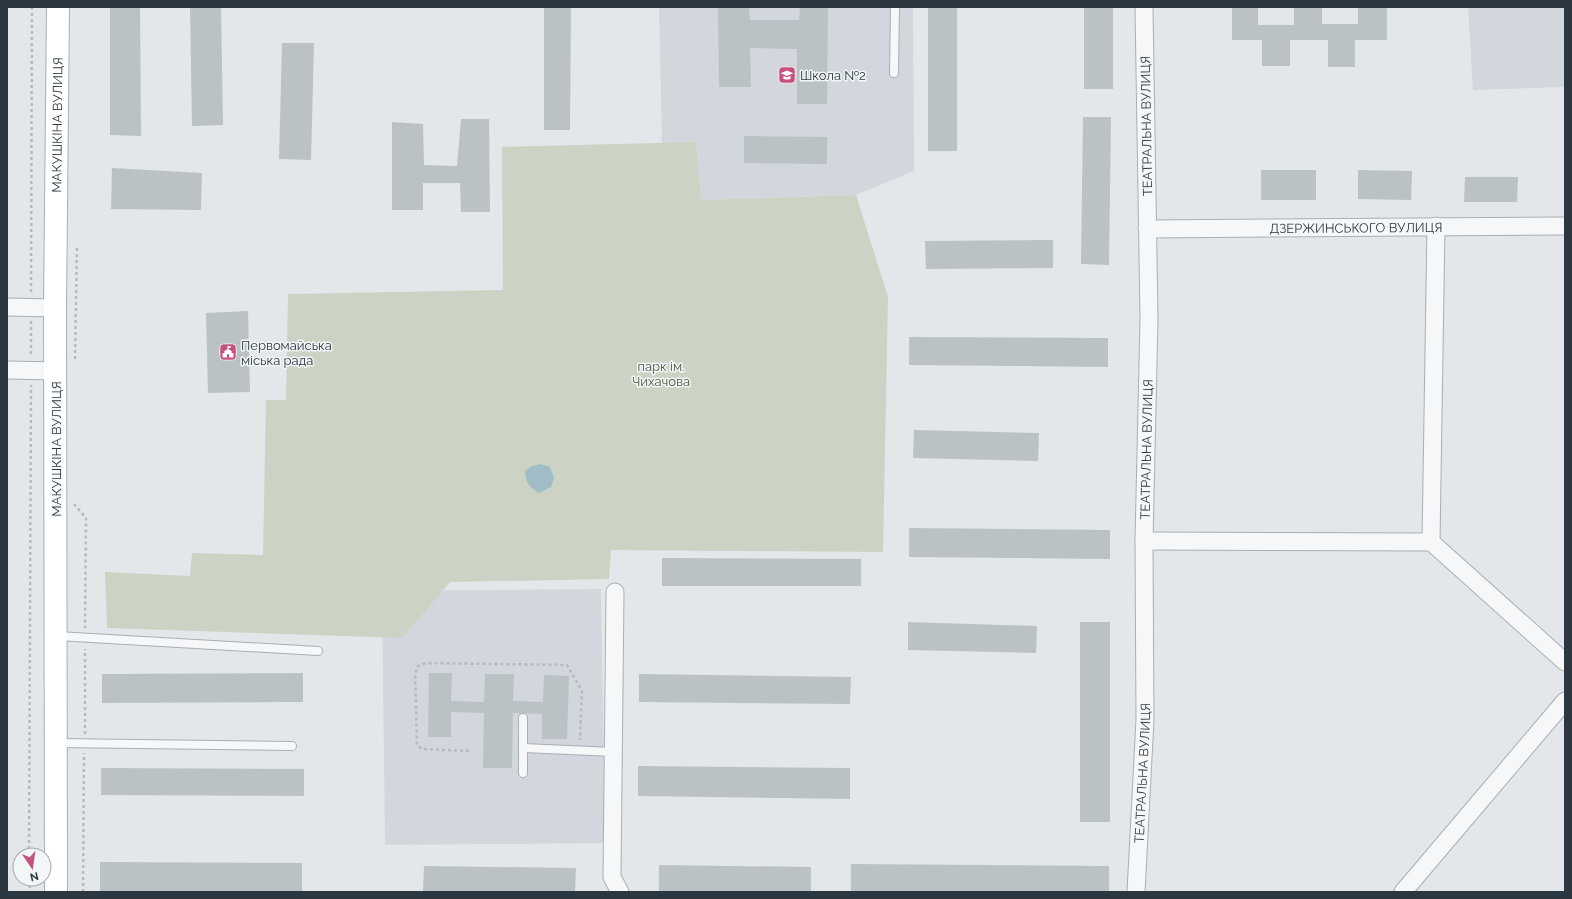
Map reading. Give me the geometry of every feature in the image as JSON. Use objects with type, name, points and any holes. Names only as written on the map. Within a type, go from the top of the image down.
[{"type":"street","name":"МАКУШКІНА ВУЛИЦЯ","points":[[56,892],[56,636],[65,368],[54,308],[58,7]]},
{"type":"street","name":"ТЕАТРАЛЬНА ВУЛИЦЯ","points":[[1136,892],[1145,720],[1144,541],[1149,319],[1144,7]]},
{"type":"street","points":[[1431,542],[1436,226]]},
{"type":"street","name":"ДЗЕРЖИНСЬКОГО ВУЛИЦЯ","points":[[1147,229],[1565,226]]},
{"type":"street","points":[[7,307],[54,308]]},
{"type":"street","points":[[7,370],[32,371],[65,368]]},
{"type":"street","points":[[1144,541],[1431,542],[1565,662]]},
{"type":"street","points":[[615,592],[612,877],[620,892]]},
{"type":"street","points":[[1403,892],[1565,701]]},
{"type":"lane","points":[[894,73],[895,7]]},
{"type":"lane","points":[[56,636],[318,651]]},
{"type":"lane","points":[[522,773],[523,718]]},
{"type":"lane","points":[[56,743],[292,746]]},
{"type":"lane","points":[[523,748],[614,752]]},
{"type":"path","points":[[30,847],[32,7]]},
{"type":"path","points":[[65,368],[77,245]]},
{"type":"path","points":[[74,498],[74,506],[86,518],[83,892]]},
{"type":"path","points":[[468,751],[422,749],[417,745],[415,674],[418,666],[426,663],[567,665],[582,691],[580,751]]},
{"type":"shaded area","name":"Школа №2","points":[[659,7],[913,7],[914,171],[856,195],[701,200],[696,142],[662,144]]},
{"type":"shaded area","points":[[1468,7],[1564,7],[1565,87],[1473,90]]},
{"type":"shaded area","points":[[601,589],[605,843],[385,845],[382,591]]},
{"type":"green space","name":"парк ім. Чихачова","points":[[696,142],[701,200],[856,195],[888,297],[883,552],[611,550],[609,579],[450,582],[402,638],[107,628],[105,572],[190,576],[192,553],[263,555],[266,400],[286,400],[288,294],[503,290],[502,147]]},
{"type":"water","points":[[541,464],[550,467],[554,478],[551,487],[539,493],[529,484],[526,479],[525,471],[532,466]]},
{"type":"building","points":[[110,7],[140,7],[141,136],[110,135]]},
{"type":"building","points":[[190,7],[221,7],[223,125],[192,126]]},
{"type":"building","points":[[544,7],[571,7],[570,130],[544,130]]},
{"type":"building","points":[[718,7],[749,7],[750,20],[799,20],[800,7],[828,7],[827,104],[797,104],[797,49],[750,48],[751,87],[719,87]]},
{"type":"building","points":[[928,7],[957,7],[957,151],[928,151]]},
{"type":"building","points":[[1084,7],[1113,7],[1113,89],[1084,89]]},
{"type":"building","points":[[1232,7],[1258,7],[1258,25],[1294,25],[1294,7],[1322,7],[1322,24],[1358,24],[1358,7],[1387,7],[1387,40],[1355,40],[1355,67],[1328,67],[1328,40],[1290,40],[1290,66],[1262,66],[1262,40],[1232,40]]},
{"type":"building","points":[[282,43],[314,43],[311,160],[279,159]]},
{"type":"building","points":[[1083,117],[1111,117],[1109,265],[1081,264]]},
{"type":"building","points":[[461,119],[489,119],[490,212],[461,212],[460,183],[423,183],[423,210],[392,210],[392,122],[423,124],[424,165],[457,166]]},
{"type":"building","points":[[744,136],[827,137],[827,164],[744,163]]},
{"type":"building","points":[[112,168],[202,173],[201,210],[111,209]]},
{"type":"building","points":[[1261,170],[1316,170],[1316,200],[1261,200]]},
{"type":"building","points":[[1358,170],[1412,171],[1411,200],[1358,199]]},
{"type":"building","points":[[1465,177],[1518,177],[1517,202],[1464,202]]},
{"type":"building","points":[[1053,240],[1053,268],[926,269],[925,241]]},
{"type":"building","name":"Первомайська міська рада","points":[[248,311],[250,392],[208,393],[206,313]]},
{"type":"building","points":[[909,337],[1108,338],[1108,367],[909,365]]},
{"type":"building","points":[[914,430],[1039,433],[1038,461],[913,458]]},
{"type":"building","points":[[909,528],[1110,530],[1110,559],[909,557]]},
{"type":"building","points":[[662,558],[861,559],[861,586],[662,586]]},
{"type":"building","points":[[908,622],[1037,626],[1036,653],[908,650]]},
{"type":"building","points":[[1080,622],[1110,622],[1110,822],[1080,822]]},
{"type":"building","points":[[303,673],[303,702],[102,703],[102,674]]},
{"type":"building","points":[[429,673],[452,673],[451,701],[484,702],[485,674],[514,674],[513,701],[543,702],[544,675],[569,676],[567,739],[542,739],[542,714],[513,713],[512,768],[483,768],[484,713],[451,712],[451,737],[428,737]]},
{"type":"building","points":[[639,674],[851,677],[850,704],[639,702]]},
{"type":"building","points":[[638,766],[850,768],[850,799],[638,796]]},
{"type":"building","points":[[101,768],[304,769],[304,796],[101,795]]},
{"type":"building","points":[[100,862],[302,863],[302,891],[100,891]]},
{"type":"building","points":[[851,864],[1109,866],[1109,892],[851,892]]},
{"type":"building","points":[[659,865],[811,867],[811,892],[659,892]]},
{"type":"building","points":[[424,866],[576,868],[575,892],[423,892]]},
{"type":"place","name":"Школа №2","points":[[787,75]]},
{"type":"place","name":"Первомайська міська рада","points":[[228,352]]}]
